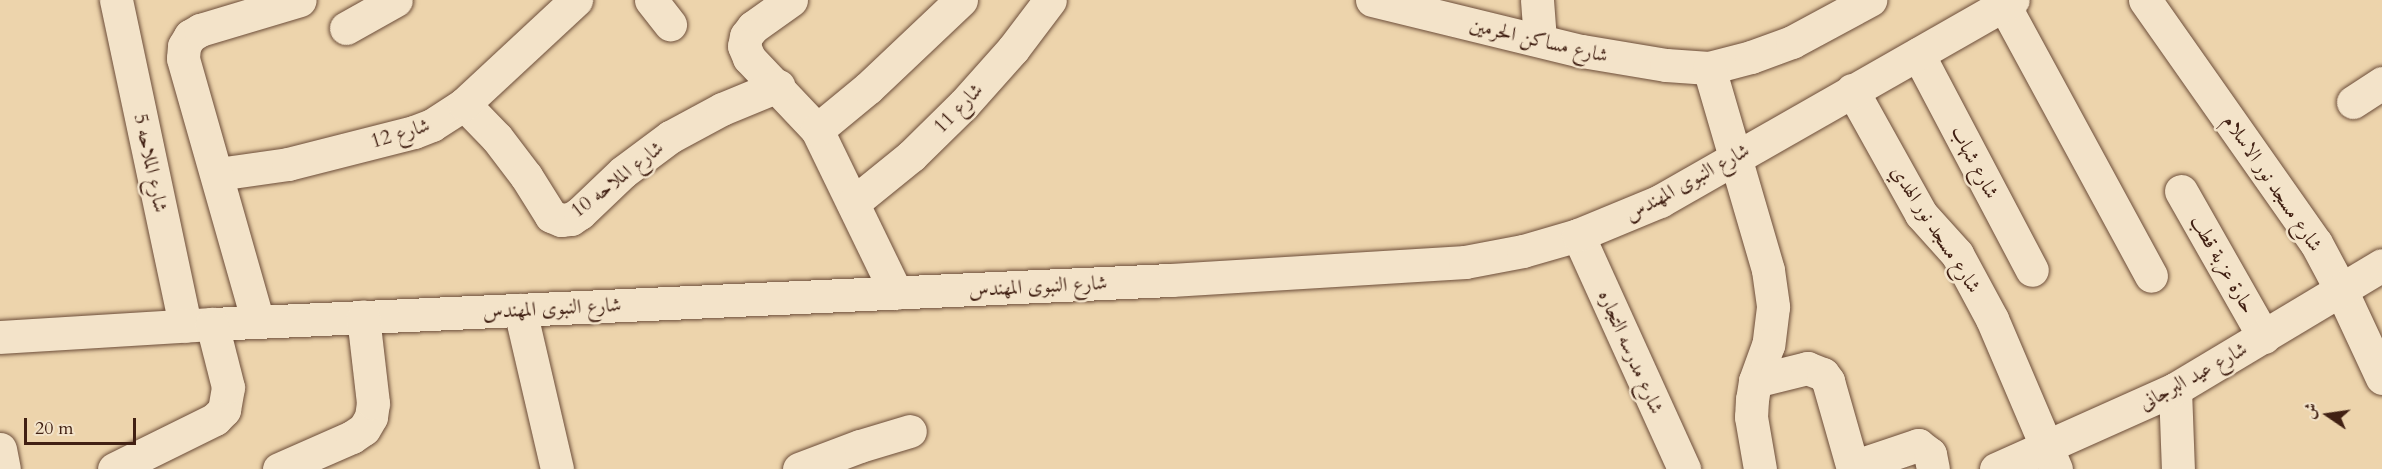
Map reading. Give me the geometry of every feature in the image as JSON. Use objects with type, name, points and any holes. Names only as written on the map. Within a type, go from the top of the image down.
[{"type":"street","name":"شارع الملاحه 5","points":[[114,469],[215,419],[224,410],[228,387],[199,325],[116,0]]},
{"type":"street","points":[[258,322],[218,174],[183,58],[184,46],[190,36],[200,30],[300,0]]},
{"type":"street","points":[[346,28],[396,0]]},
{"type":"street","name":"شارع 12","points":[[218,174],[288,164],[414,132],[449,116],[576,0]]},
{"type":"street","points":[[791,0],[753,27],[746,36],[744,46],[749,58],[778,86],[817,130],[896,292]]},
{"type":"street","points":[[817,130],[868,88],[961,0]]},
{"type":"street","name":"شارع 11","points":[[853,203],[911,156],[964,104],[1013,49],[1050,0]]},
{"type":"street","name":"شارع مساكن الحرمين","points":[[1372,0],[1624,59],[1709,68]]},
{"type":"street","points":[[1537,0],[1540,40]]},
{"type":"street","points":[[1760,469],[1751,417],[1755,381],[1768,345],[1773,308],[1768,270],[1709,68],[1751,57],[1792,42],[1870,0]]},
{"type":"street","name":"شارع مسجد نور الاسلام","points":[[2145,0],[2287,199],[2341,290],[2382,378]]},
{"type":"street","name":"شارع النبوى المهندس","points":[[0,337],[258,322],[1408,267],[1465,262],[1523,251],[1578,235],[1660,201],[1736,155],[2008,3]]},
{"type":"street","points":[[2008,3],[2151,276]]},
{"type":"street","name":"شارع شهاب","points":[[1918,54],[2032,270]]},
{"type":"street","points":[[2353,102],[2382,83]]},
{"type":"street","name":"شارع الملاحه 10","points":[[464,104],[496,138],[526,176],[551,216],[561,220],[571,219],[580,213],[623,172],[670,137],[722,109],[778,86]]},
{"type":"street","name":"شارع مسجد نور الهدي","points":[[1852,90],[1921,214],[1950,243],[1962,263],[1992,319],[2051,457]]},
{"type":"street","name":"حارة عزبة قطب","points":[[2181,191],[2264,337]]},
{"type":"street","name":"شارع مدرسه التجاره","points":[[1578,235],[1684,469]]},
{"type":"street","name":"شارع عيد البرجانى","points":[[1996,469],[2051,457],[2133,409],[2175,389],[2382,265]]},
{"type":"street","points":[[519,310],[557,469]]},
{"type":"street","points":[[279,469],[352,437],[364,429],[371,417],[373,403],[363,317]]},
{"type":"street","points":[[1755,381],[1807,368],[1822,374],[1828,381],[1853,468],[1913,444],[1924,447],[1930,454],[1933,469]]},
{"type":"street","points":[[2175,389],[2178,469]]},
{"type":"street","points":[[811,467],[910,431]]},
{"type":"street","points":[[0,449],[4,469]]}]
